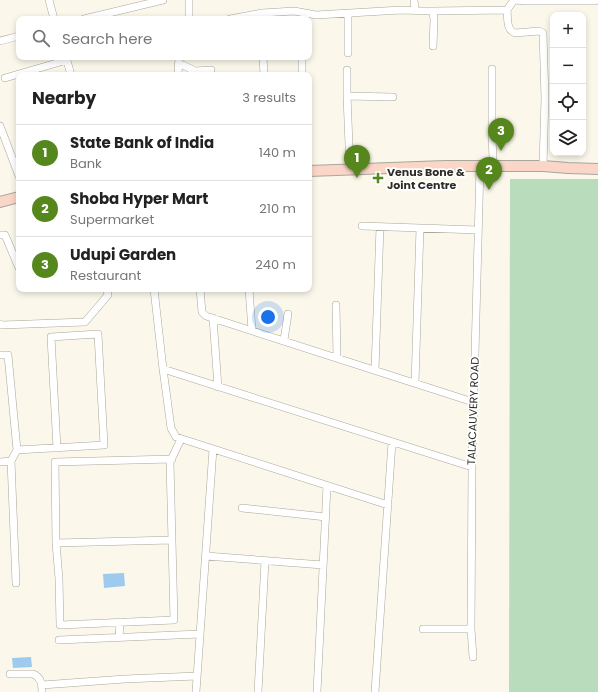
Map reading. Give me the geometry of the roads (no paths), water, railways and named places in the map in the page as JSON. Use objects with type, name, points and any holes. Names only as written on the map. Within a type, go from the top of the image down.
[{"type":"street","points":[[48,0],[53,16]]},
{"type":"street","points":[[97,16],[164,0]]},
{"type":"street","points":[[189,0],[189,16]]},
{"type":"street","points":[[414,0],[415,10]]},
{"type":"street","points":[[543,166],[545,98],[543,33],[539,31],[511,32],[509,29],[507,10],[514,0],[596,1]]},
{"type":"street","points":[[262,16],[294,11],[301,16],[415,10],[507,10]]},
{"type":"street","points":[[433,11],[433,46]]},
{"type":"street","points":[[348,14],[348,53]]},
{"type":"street","points":[[0,41],[16,37]]},
{"type":"street","points":[[23,72],[60,60]]},
{"type":"street","points":[[67,60],[70,72]]},
{"type":"street","points":[[178,72],[179,60]]},
{"type":"street","points":[[263,60],[264,72]]},
{"type":"street","points":[[302,60],[302,72]]},
{"type":"street","points":[[178,65],[183,65],[195,71],[211,70]]},
{"type":"street","name":"TALACAUVERY ROAD","points":[[473,657],[471,630],[472,467],[478,230],[485,166],[493,158],[492,69]]},
{"type":"street","points":[[347,70],[350,169]]},
{"type":"street","points":[[5,78],[16,74]]},
{"type":"street","points":[[347,96],[393,97]]},
{"type":"street","points":[[0,126],[16,168]]},
{"type":"street","points":[[312,171],[485,166],[543,166],[598,169]]},
{"type":"street","points":[[0,202],[16,198]]},
{"type":"street","points":[[362,226],[478,230]]},
{"type":"street","points":[[375,370],[380,227]]},
{"type":"street","points":[[415,383],[420,228]]},
{"type":"street","points":[[0,235],[5,235],[16,261]]},
{"type":"street","points":[[0,324],[85,322],[108,295],[108,292]]},
{"type":"street","points":[[154,292],[172,431],[176,437],[388,505]]},
{"type":"street","points":[[200,292],[202,312],[204,315],[474,402]]},
{"type":"street","points":[[249,292],[252,330]]},
{"type":"street","points":[[336,305],[337,358]]},
{"type":"street","points":[[284,340],[288,314]]},
{"type":"street","points":[[213,318],[218,387]]},
{"type":"street","points":[[17,450],[57,448],[104,445],[98,334],[51,337],[57,448]]},
{"type":"street","points":[[0,355],[8,355],[17,450],[11,461],[16,583]]},
{"type":"street","points":[[163,369],[472,467]]},
{"type":"street","points":[[172,459],[55,462],[56,543],[59,579],[60,625],[174,620],[170,462],[172,459],[181,439]]},
{"type":"street","points":[[375,692],[392,442]]},
{"type":"street","points":[[196,692],[213,449]]},
{"type":"street","points":[[0,462],[11,461]]},
{"type":"street","points":[[317,692],[327,486]]},
{"type":"street","points":[[242,508],[326,517]]},
{"type":"street","points":[[56,543],[172,540]]},
{"type":"street","points":[[206,556],[323,566]]},
{"type":"street","points":[[258,692],[265,561]]},
{"type":"street","points":[[119,637],[120,622]]},
{"type":"street","points":[[423,629],[471,630]]},
{"type":"street","points":[[59,640],[200,634]]},
{"type":"street","points":[[10,674],[33,674],[38,677],[42,689],[125,679],[198,676]]},
{"type":"water","points":[[124,573],[125,586],[104,588],[103,574]]},
{"type":"water","points":[[31,657],[32,667],[13,668],[12,658]]},
{"type":"place","name":"Udupi Garden","points":[[501,151]]},
{"type":"place","name":"State Bank of India","points":[[357,178]]},
{"type":"place","name":"Venus Bone & Joint Centre","points":[[378,178]]},
{"type":"place","name":"Shoba Hyper Mart","points":[[489,190]]}]
